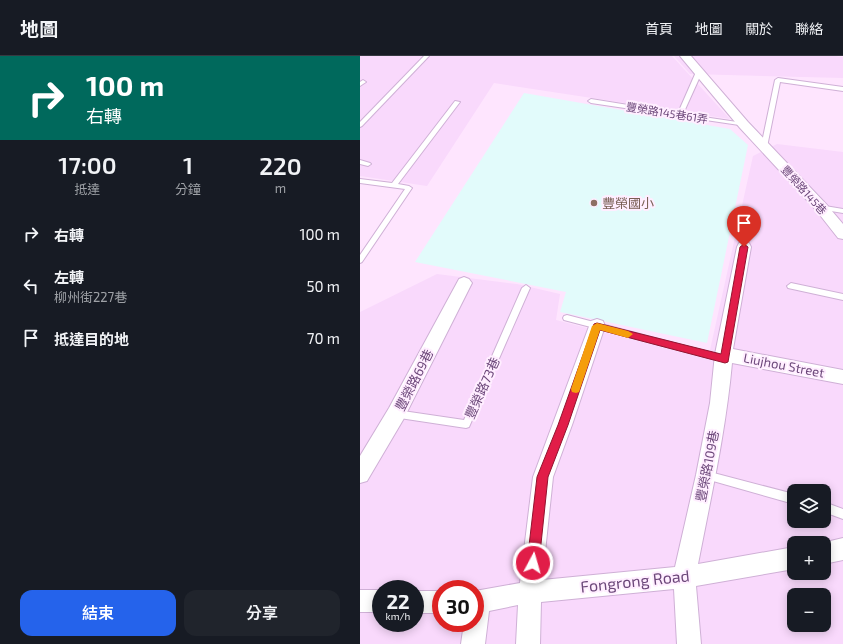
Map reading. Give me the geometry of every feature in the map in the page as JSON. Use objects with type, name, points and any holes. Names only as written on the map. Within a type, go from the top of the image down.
[{"type":"street","name":"豐榮路145巷","points":[[685,56],[744,125],[843,234]]},
{"type":"street","name":"豐榮路109巷","points":[[689,644],[684,577],[706,475],[744,247]]},
{"type":"street","name":"豐榮路69巷","points":[[360,474],[396,414],[464,283]]},
{"type":"street","points":[[528,644],[530,592],[543,477],[563,425],[597,326]]},
{"type":"street","name":"Liujhou Street","points":[[725,356],[843,377]]},
{"type":"street","points":[[831,552],[843,550]]},
{"type":"street","name":"Fongrong Road","points":[[484,601],[530,592],[684,577],[787,559]]},
{"type":"street","points":[[360,601],[372,601]]},
{"type":"street","points":[[473,644],[474,632]]},
{"type":"lane","points":[[360,125],[427,56]]},
{"type":"lane","points":[[680,114],[699,72]]},
{"type":"lane","points":[[764,147],[778,80],[843,89]]},
{"type":"lane","name":"豐榮路145巷61弄","points":[[591,101],[744,125]]},
{"type":"lane","points":[[393,186],[457,102]]},
{"type":"lane","points":[[360,162],[368,164]]},
{"type":"lane","points":[[360,181],[409,188],[360,260]]},
{"type":"lane","points":[[820,207],[843,210]]},
{"type":"lane","points":[[791,286],[843,297]]},
{"type":"lane","name":"豐榮路73巷","points":[[396,414],[466,424],[526,288]]},
{"type":"lane","points":[[567,318],[725,356]]},
{"type":"lane","points":[[706,475],[787,497]]},
{"type":"lane","points":[[831,510],[843,514]]},
{"type":"shaded area","points":[[360,56],[672,56],[730,119],[494,83],[427,186],[360,176]]},
{"type":"shaded area","points":[[674,56],[843,57],[843,78],[690,74]]},
{"type":"shaded area","name":"豐榮國小","points":[[524,93],[730,129],[748,145],[707,343],[560,312],[566,292],[415,262]]},
{"type":"shaded area","points":[[777,144],[843,152],[843,644],[360,644],[360,312],[437,274],[517,284],[560,294],[556,320],[708,359],[753,156]]},
{"type":"slow traffic","points":[[576,389],[597,326],[628,334]]},
{"type":"place","name":"豐榮國小","points":[[594,203]]},
{"type":"route","points":[[533,563],[543,477],[563,425],[597,326],[725,359],[724,354],[744,247]]}]
